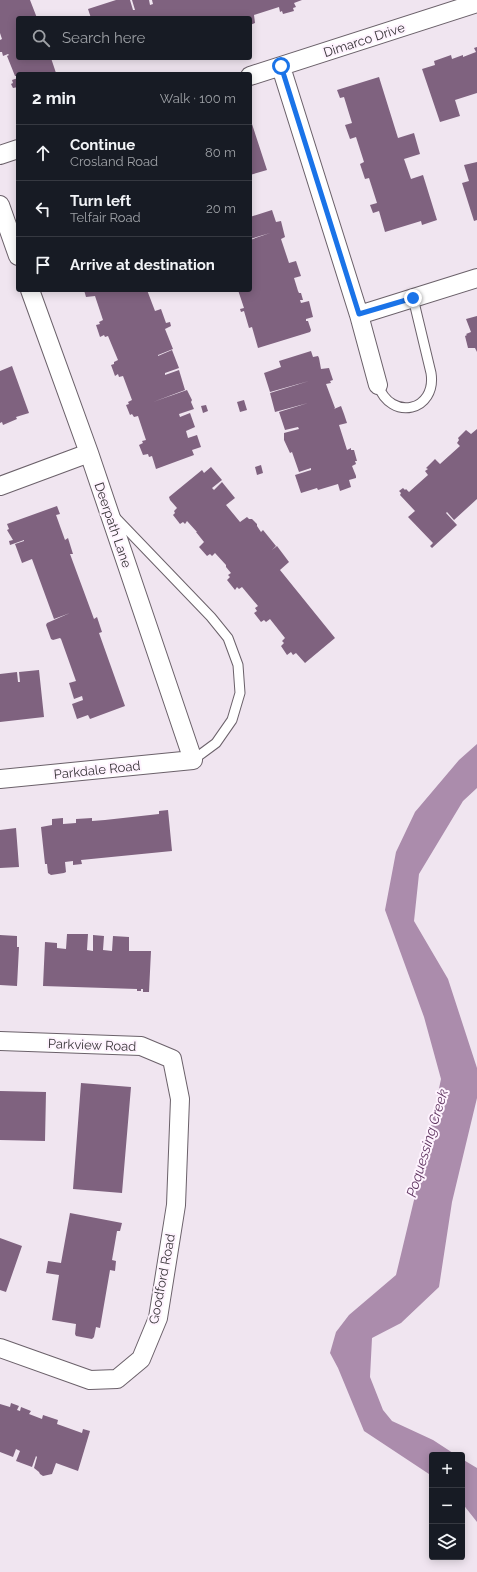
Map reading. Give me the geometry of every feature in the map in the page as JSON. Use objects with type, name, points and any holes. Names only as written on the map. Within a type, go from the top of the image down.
[{"type":"street","name":"Dimarco Drive","points":[[252,75],[477,3]]},
{"type":"street","points":[[281,66],[359,314],[378,386]]},
{"type":"street","points":[[0,154],[16,150]]},
{"type":"street","points":[[0,205],[16,250]]},
{"type":"street","points":[[359,314],[477,278]]},
{"type":"street","name":"Deerpath Lane","points":[[31,292],[89,453],[193,760]]},
{"type":"street","points":[[0,486],[89,453]]},
{"type":"street","name":"Parkdale Road","points":[[0,779],[193,760]]},
{"type":"street","name":"Parkview Road","points":[[0,1041],[141,1046],[172,1058],[174,1069]]},
{"type":"street","name":"Goodford Road","points":[[0,1348],[90,1380],[116,1379],[141,1359],[158,1318],[176,1205],[180,1099],[174,1069]]},
{"type":"lane","points":[[378,386],[381,394],[387,401],[394,406],[403,408],[412,408],[420,404],[427,398],[431,390],[431,372],[413,298]]},
{"type":"lane","points":[[108,510],[211,617],[228,638],[238,665],[240,693],[232,720],[216,743],[193,760]]},
{"type":"shaded area","points":[[477,744],[477,788],[463,801],[419,874],[414,921],[448,979],[477,1068],[477,1098],[452,1202],[439,1287],[401,1323],[372,1338],[370,1377],[383,1410],[392,1421],[433,1440],[451,1452],[429,1452],[429,1474],[364,1431],[338,1368],[330,1353],[336,1332],[349,1315],[396,1275],[427,1146],[441,1079],[424,1017],[385,910],[396,852],[415,812],[459,760]]},
{"type":"shaded area","points":[[465,1461],[477,1468],[477,1522],[465,1507]]},
{"type":"building","points":[[0,0],[30,0],[36,16],[16,16],[16,60],[52,60],[56,72],[16,72],[15,76],[7,56],[9,55],[3,56],[2,52],[0,52],[0,40],[2,39],[0,33]]},
{"type":"building","points":[[116,0],[130,0],[133,10],[135,10],[132,0],[149,0],[150,5],[153,4],[152,0],[302,0],[294,3],[296,7],[293,8],[294,11],[283,14],[282,11],[280,12],[279,7],[254,15],[255,23],[252,24],[252,16],[90,16],[88,9]]},
{"type":"building","points":[[477,47],[477,93],[455,100],[460,116],[440,122],[422,69],[435,65],[434,61],[451,55],[452,59],[476,52],[474,48]]},
{"type":"building","points":[[379,77],[398,138],[414,133],[420,154],[404,159],[411,179],[423,175],[437,220],[422,225],[421,221],[385,232],[379,211],[373,213],[370,205],[377,203],[369,178],[365,179],[360,164],[364,162],[356,137],[350,139],[345,125],[352,123],[344,97],[340,98],[337,90]]},
{"type":"building","points":[[16,79],[16,87],[13,88],[11,84],[13,83],[12,80]]},
{"type":"building","points":[[252,124],[267,170],[252,174]]},
{"type":"building","points":[[477,162],[477,220],[474,221],[462,183],[469,181],[464,165]]},
{"type":"building","points":[[272,210],[276,222],[281,221],[285,237],[281,239],[289,263],[296,261],[301,276],[294,278],[298,291],[301,293],[303,300],[300,300],[301,303],[309,301],[313,317],[306,319],[311,330],[310,332],[258,348],[252,327],[249,328],[244,311],[241,312],[240,309],[244,308],[239,292],[252,292],[252,239],[270,233],[252,238],[252,216]]},
{"type":"building","points":[[85,292],[148,292],[155,311],[161,309],[166,323],[170,322],[171,326],[165,329],[173,349],[158,356],[172,350],[179,368],[165,373],[165,375],[179,370],[185,390],[153,402],[187,390],[192,400],[191,402],[194,409],[179,414],[180,417],[190,413],[195,427],[186,431],[188,438],[197,435],[201,447],[192,450],[194,455],[156,469],[152,456],[149,457],[148,454],[143,455],[139,445],[143,443],[142,441],[146,440],[138,416],[134,417],[132,414],[130,415],[126,405],[132,400],[123,376],[119,377],[118,374],[115,376],[111,365],[118,360],[108,336],[105,337],[104,335],[100,337],[96,325],[100,324],[99,322],[103,320],[95,296],[86,297]]},
{"type":"building","points":[[477,316],[477,352],[475,348],[468,348],[465,336],[471,332],[466,319]]},
{"type":"building","points":[[311,351],[313,357],[318,356],[321,369],[329,368],[333,380],[330,381],[331,383],[326,384],[335,408],[334,409],[341,406],[347,423],[339,425],[347,450],[351,448],[351,450],[354,450],[357,461],[355,461],[356,464],[352,466],[356,478],[349,480],[351,487],[340,491],[338,484],[301,493],[295,475],[311,470],[311,468],[299,472],[292,452],[290,453],[284,440],[284,433],[299,429],[298,427],[285,430],[279,412],[308,403],[275,412],[270,393],[309,381],[270,392],[264,373],[281,367],[279,361]]},
{"type":"building","points":[[12,366],[29,413],[16,417],[17,419],[3,425],[2,422],[0,423],[0,371]]},
{"type":"building","points":[[244,400],[247,410],[240,412],[237,402]]},
{"type":"building","points":[[206,405],[208,411],[203,413],[201,406]]},
{"type":"building","points":[[477,429],[477,499],[454,520],[447,512],[446,513],[457,525],[432,548],[430,546],[433,543],[408,517],[415,511],[400,495],[401,493],[399,491],[403,488],[409,492],[428,475],[425,471],[428,469],[426,468],[435,459],[440,464],[460,446],[457,443],[459,440],[458,438],[466,430],[471,434]]},
{"type":"building","points":[[261,465],[263,473],[257,475],[255,467]]},
{"type":"building","points":[[211,467],[222,480],[212,488],[214,490],[222,482],[235,498],[226,505],[240,522],[247,517],[252,519],[257,524],[261,532],[263,530],[276,546],[272,550],[277,546],[289,562],[280,570],[335,638],[305,663],[296,653],[293,655],[291,652],[287,655],[281,646],[284,643],[282,641],[285,638],[270,619],[266,622],[264,620],[261,622],[254,613],[257,611],[255,608],[258,606],[242,587],[239,589],[237,587],[235,590],[227,580],[230,577],[228,575],[231,573],[226,565],[215,553],[212,556],[210,554],[207,556],[199,547],[204,542],[197,532],[187,521],[185,524],[183,522],[180,524],[173,515],[177,508],[169,497],[202,470],[204,473]]},
{"type":"building","points":[[57,506],[60,514],[56,515],[65,540],[68,538],[73,554],[70,554],[94,619],[97,617],[102,632],[99,633],[125,706],[90,719],[88,715],[77,719],[72,704],[83,700],[82,696],[74,699],[69,683],[76,681],[61,639],[51,639],[46,625],[47,623],[70,613],[54,619],[32,559],[22,563],[15,544],[24,540],[10,545],[9,541],[13,540],[7,530],[9,529],[7,524]]},
{"type":"building","points":[[39,670],[44,717],[0,722],[0,674],[17,672],[18,682],[20,682],[19,672]]},
{"type":"building","points":[[168,810],[172,851],[81,860],[82,864],[73,865],[73,861],[65,862],[66,872],[51,875],[48,873],[47,864],[45,864],[41,827],[52,825],[52,819],[63,818],[63,824],[76,823],[76,819],[92,818],[92,821],[105,820],[159,814],[159,811]]},
{"type":"building","points":[[16,828],[19,867],[0,868],[0,830]]},
{"type":"building","points":[[67,934],[88,934],[87,950],[93,951],[93,935],[104,936],[103,950],[112,951],[113,936],[129,937],[129,951],[151,951],[149,992],[143,992],[143,989],[141,989],[141,991],[137,991],[137,989],[43,986],[45,942],[57,943],[57,948],[66,949]]},
{"type":"building","points":[[0,935],[17,936],[17,947],[19,947],[17,986],[0,985]]},
{"type":"building","points":[[81,1083],[131,1087],[122,1193],[73,1189]]},
{"type":"building","points":[[0,1091],[46,1092],[45,1141],[0,1140]]},
{"type":"building","points":[[70,1213],[122,1223],[120,1231],[117,1231],[112,1260],[116,1261],[115,1271],[110,1270],[100,1328],[96,1327],[94,1337],[92,1339],[76,1336],[76,1324],[52,1320],[59,1275],[46,1273],[48,1261],[61,1263]]},
{"type":"building","points":[[0,1238],[22,1246],[6,1292],[0,1290]]},
{"type":"building","points":[[11,1403],[19,1406],[17,1410],[20,1411],[21,1407],[31,1411],[29,1414],[42,1419],[43,1415],[58,1420],[57,1424],[82,1433],[83,1429],[90,1431],[78,1471],[56,1463],[52,1474],[43,1476],[34,1468],[36,1456],[32,1467],[16,1461],[20,1451],[16,1449],[13,1457],[0,1452],[0,1404],[10,1407]]},
{"type":"route","points":[[281,66],[359,314],[413,298]]},
{"type":"water label","name":"Poquessing Creek","points":[[427,1143]]}]
